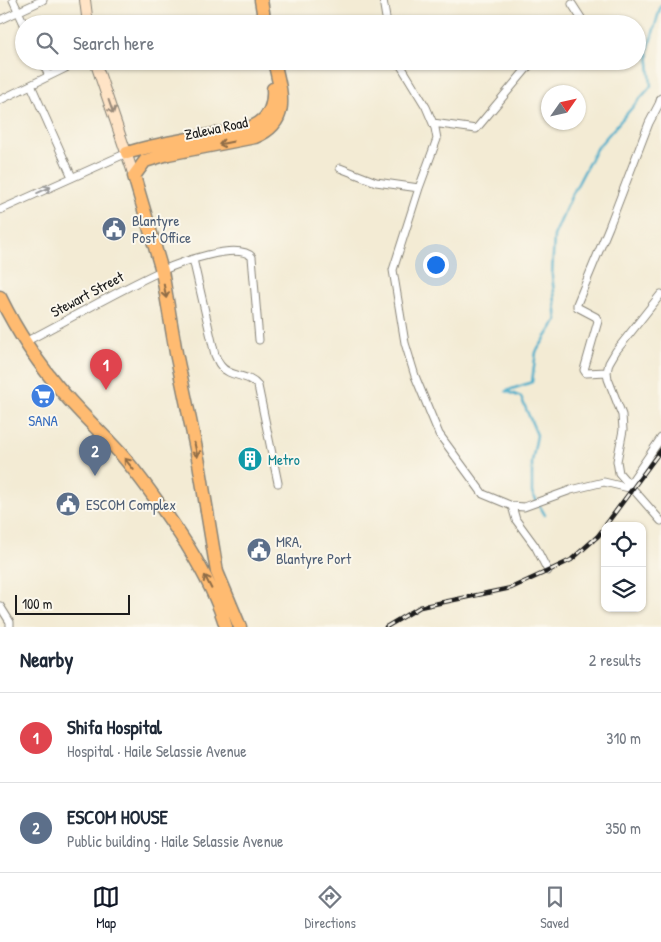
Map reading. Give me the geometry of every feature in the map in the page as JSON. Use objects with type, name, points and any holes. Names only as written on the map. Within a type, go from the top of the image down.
[{"type":"highway","points":[[261,0],[264,15]]},
{"type":"highway","name":"Zalewa Road","points":[[126,152],[238,130],[257,124],[269,113],[274,98],[269,70]]},
{"type":"highway","name":"Zalewa Road","points":[[134,176],[145,161],[168,154],[255,137],[271,128],[277,120],[281,104],[281,92],[276,70]]},
{"type":"highway","points":[[134,176],[162,271],[217,572],[240,627]]},
{"type":"highway","points":[[0,297],[11,321],[65,395],[120,453],[160,503],[207,580],[226,627]]},
{"type":"street","points":[[13,0],[20,15]]},
{"type":"street","points":[[0,20],[43,0]]},
{"type":"street","points":[[85,0],[87,15]]},
{"type":"street","points":[[383,0],[386,15]]},
{"type":"street","points":[[572,4],[579,15]]},
{"type":"street","points":[[46,70],[49,76]]},
{"type":"street","points":[[0,100],[61,70]]},
{"type":"street","points":[[98,70],[134,176]]},
{"type":"street","points":[[403,70],[426,108],[433,123],[437,140],[419,188],[393,270],[410,360],[439,434],[483,494],[512,506],[524,506],[571,490],[604,482],[631,487]]},
{"type":"street","points":[[433,123],[476,129],[525,70]]},
{"type":"street","points":[[31,85],[72,177]]},
{"type":"street","points":[[607,372],[586,373],[584,370],[598,321],[596,317],[577,307],[577,304],[649,123],[661,98]]},
{"type":"street","points":[[0,210],[126,152]]},
{"type":"street","points":[[340,168],[376,182],[419,188]]},
{"type":"street","name":"Stewart Street","points":[[25,342],[162,271],[193,259],[220,253],[242,251],[252,257],[259,340]]},
{"type":"street","points":[[193,259],[215,355],[220,366],[226,371],[254,380],[258,386],[278,483]]},
{"type":"street","points":[[661,294],[616,351],[609,363],[607,372],[622,415],[623,430],[617,461],[619,473],[661,521]]},
{"type":"street","points":[[631,487],[661,438]]},
{"type":"street","points":[[512,506],[516,520],[535,546],[548,571]]},
{"type":"street","points":[[0,606],[10,622],[10,627]]},
{"type":"waterway","points":[[545,515],[532,493],[532,462],[537,435],[521,397],[506,391],[532,382],[536,352],[557,320],[552,275],[554,236],[571,197],[596,149],[651,86],[648,50],[661,5]]},
{"type":"railway","points":[[608,522],[661,450]]},
{"type":"railway","points":[[386,627],[420,607],[511,588],[571,560],[601,532]]},
{"type":"place","name":"Blantyre Post Office","points":[[114,229]]},
{"type":"place","name":"Shifa Hospital","points":[[106,390]]},
{"type":"place","name":"SANA","points":[[43,396]]},
{"type":"place","name":"Metro","points":[[250,459]]},
{"type":"place","name":"ESCOM HOUSE","points":[[95,476]]},
{"type":"place","name":"ESCOM Complex","points":[[68,504]]},
{"type":"place","name":"MRA, Blantyre Port","points":[[259,550]]}]
